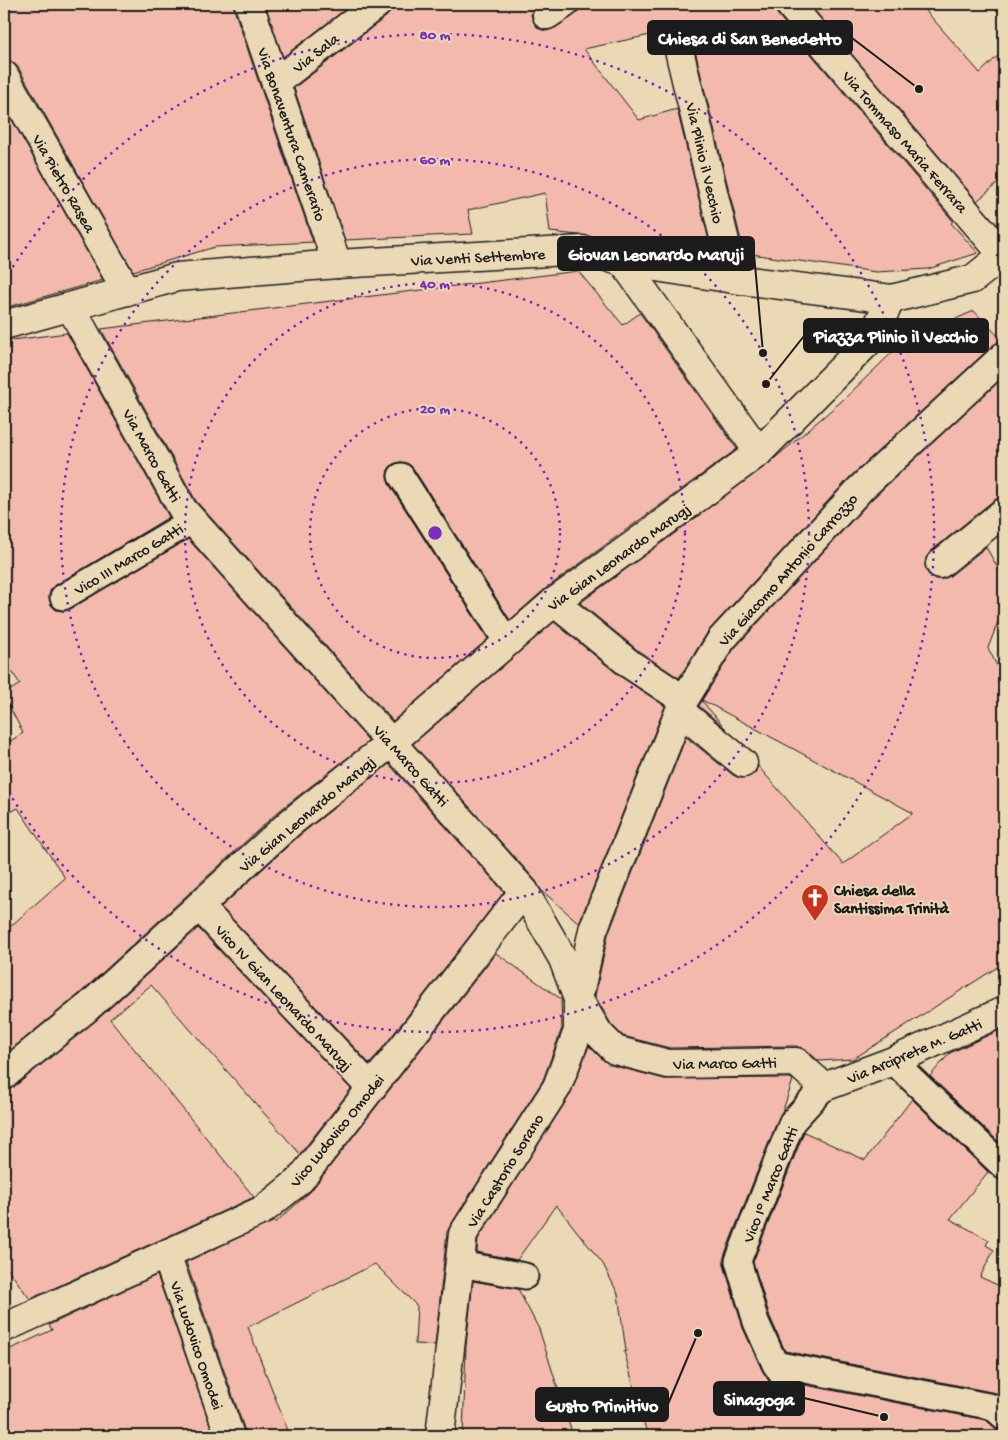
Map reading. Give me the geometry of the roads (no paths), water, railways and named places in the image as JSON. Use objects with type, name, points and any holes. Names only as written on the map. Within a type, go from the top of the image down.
[{"type":"street","name":"Via Bonaventura Camerario","points":[[249,4],[337,264]]},
{"type":"street","name":"Via Sala","points":[[276,82],[377,4]]},
{"type":"street","name":"Via Tommaso Maria Ferrara","points":[[789,4],[1004,255]]},
{"type":"street","name":"Via Plinio il Vecchio","points":[[678,46],[734,280]]},
{"type":"street","name":"Via Pietro Rasea","points":[[4,76],[127,291]]},
{"type":"street","name":"Via Venti Settembre","points":[[4,325],[71,308],[177,277],[337,264],[582,250],[623,262],[734,280],[890,299],[973,279],[1004,255]]},
{"type":"street","points":[[623,262],[759,452]]},
{"type":"street","name":"Via Gian Leonardo Marugj","points":[[4,1075],[88,1007],[290,823],[392,742],[554,602],[759,452],[871,340],[890,299]]},
{"type":"street","name":"Via Marco Gatti","points":[[71,308],[184,510],[524,891],[563,958],[578,999],[599,1034],[615,1050],[668,1064],[796,1062],[824,1087]]},
{"type":"street","name":"Via Giacomo Antonio Carrozzo","points":[[578,999],[593,930],[682,706],[721,640],[847,502],[1004,356]]},
{"type":"street","points":[[940,564],[1004,512]]},
{"type":"street","points":[[554,602],[682,706],[743,763]]},
{"type":"street","name":"Vico Ludovico Omodei","points":[[4,1328],[263,1210],[300,1180],[524,891]]},
{"type":"street","name":"Vico IV Gian Leonardo Marugj","points":[[199,906],[372,1088]]},
{"type":"street","name":"Via Castorio Sorano","points":[[440,1436],[464,1234],[557,1087],[578,1031],[578,999]]},
{"type":"street","name":"Via Arciprete M. Gatti","points":[[824,1087],[893,1061],[1004,1011]]},
{"type":"street","name":"Via Ludovico Omodei","points":[[166,1254],[230,1436]]},
{"type":"lane","points":[[401,476],[507,642]]},
{"type":"lane","name":"Vico III Marco Gatti","points":[[63,597],[193,520]]},
{"type":"lane","points":[[893,1061],[1003,1166]]},
{"type":"lane","name":"Vico I° Marco Gatti","points":[[824,1087],[792,1122],[738,1261],[756,1322],[780,1373],[993,1407],[1004,1418]]},
{"type":"lane","points":[[460,1264],[525,1276]]},
{"type":"place","name":"Chiesa di San Benedetto","points":[[919,89]]},
{"type":"place","name":"Giovan Leonardo Maruji","points":[[763,353]]},
{"type":"place","name":"Piazza Plinio il Vecchio","points":[[766,384]]},
{"type":"place","name":"Chiesa della Santissima Trinità","points":[[815,922]]},
{"type":"place","name":"Gusto Primitivo","points":[[698,1333]]},
{"type":"place","name":"Sinagoga","points":[[884,1417]]}]
